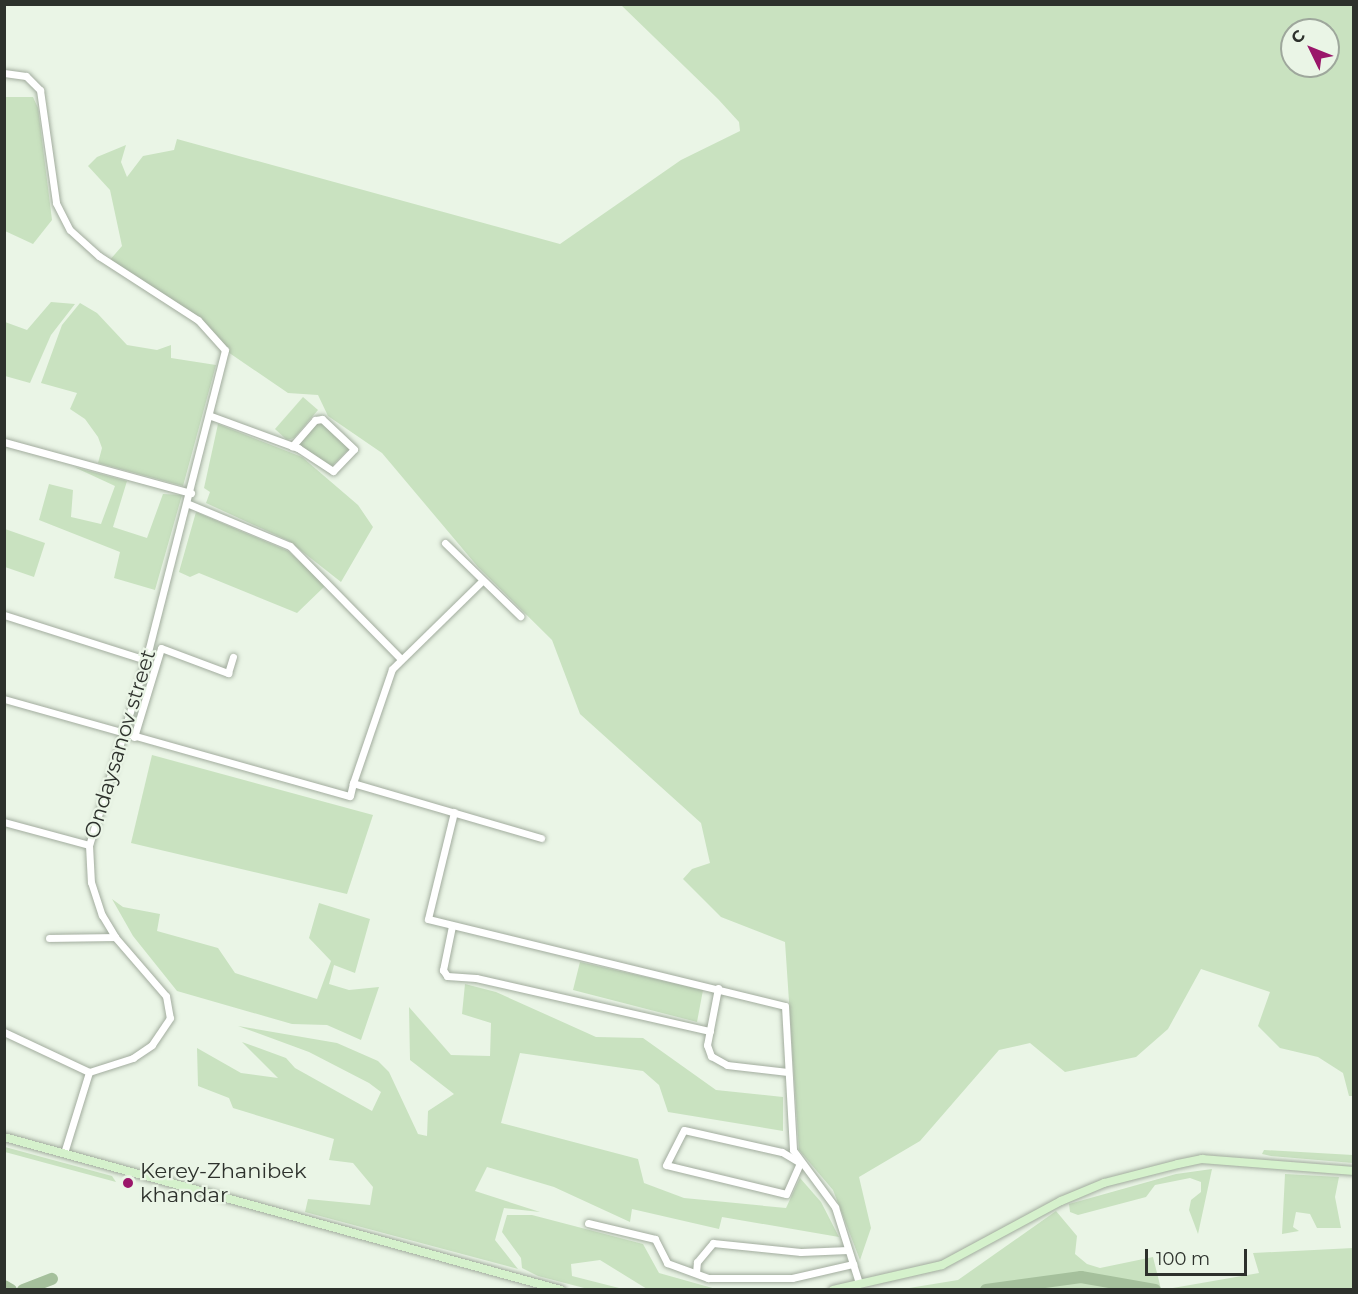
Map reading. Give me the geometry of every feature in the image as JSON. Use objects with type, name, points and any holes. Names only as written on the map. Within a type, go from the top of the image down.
[{"type":"main road","points":[[4,1137],[561,1290]]},
{"type":"main road","points":[[833,1290],[942,1265],[1061,1201],[1104,1183],[1178,1164],[1212,1160],[1353,1172]]},
{"type":"street","name":"Ondaysanov street","points":[[4,73],[26,76],[40,90],[55,198],[70,230],[99,256],[198,320],[225,350],[189,504],[146,660],[89,845],[96,898],[115,937],[166,996],[170,1018],[152,1045],[133,1058],[89,1072]]},
{"type":"street","points":[[211,416],[292,446],[333,471],[354,449],[322,419],[315,420],[292,446]]},
{"type":"street","points":[[4,442],[191,493]]},
{"type":"street","points":[[189,504],[290,546],[400,658]]},
{"type":"street","points":[[445,543],[520,616]]},
{"type":"street","points":[[4,699],[350,796],[392,669],[400,658],[482,581]]},
{"type":"street","points":[[4,615],[146,660]]},
{"type":"street","points":[[134,737],[161,648],[228,673],[233,657]]},
{"type":"street","points":[[353,783],[541,838]]},
{"type":"street","points":[[454,812],[428,919],[785,1006],[793,1150],[800,1163],[835,1207],[859,1283]]},
{"type":"street","points":[[4,822],[89,845]]},
{"type":"street","points":[[452,926],[443,970],[447,976],[476,978],[710,1031]]},
{"type":"street","points":[[49,938],[115,937]]},
{"type":"street","points":[[718,988],[708,1045],[718,1062],[788,1072]]},
{"type":"street","points":[[4,1032],[89,1072],[64,1153]]},
{"type":"street","points":[[684,1130],[782,1152],[800,1163],[786,1194],[666,1164],[684,1130]]},
{"type":"street","points":[[588,1223],[655,1239],[667,1263],[708,1278],[792,1278],[853,1264]]},
{"type":"street","points":[[696,1273],[697,1262],[713,1243],[801,1252],[848,1250]]},
{"type":"green space","points":[[621,5],[1353,5],[1353,1096],[1349,1096],[1343,1073],[1318,1057],[1280,1048],[1258,1026],[1270,992],[1201,969],[1168,1029],[1136,1057],[1065,1072],[1030,1043],[999,1050],[920,1141],[859,1177],[871,1228],[860,1260],[833,1190],[799,1150],[785,942],[721,917],[683,879],[692,869],[710,863],[701,823],[580,714],[552,640],[478,567],[382,453],[328,416],[318,395],[288,393],[225,350],[198,320],[109,261],[122,246],[110,190],[88,166],[97,157],[126,145],[121,162],[127,177],[143,156],[174,150],[177,139],[560,244],[681,160],[740,131],[739,122]]},
{"type":"green space","points":[[5,97],[33,97],[38,108],[52,220],[33,244],[5,231]]},
{"type":"green space","points":[[51,302],[75,304],[51,335],[30,383],[5,376],[5,322],[27,330]]},
{"type":"green space","points":[[80,303],[97,313],[127,345],[157,350],[171,345],[171,358],[216,365],[183,486],[98,463],[102,448],[98,437],[85,419],[70,409],[77,393],[41,383],[62,325]]},
{"type":"green space","points":[[303,397],[318,410],[294,438],[287,440],[275,429]]},
{"type":"green space","points":[[316,423],[324,424],[349,449],[331,467],[299,444]]},
{"type":"green space","points":[[218,424],[302,457],[358,505],[373,527],[341,582],[289,541],[206,503],[210,492],[204,488]]},
{"type":"green space","points":[[74,467],[127,481],[113,527],[147,538],[163,494],[182,495],[155,590],[114,578],[120,552],[39,520],[49,484],[73,490],[71,517],[101,524],[115,486]]},
{"type":"green space","points":[[196,512],[288,551],[326,585],[297,613],[199,573],[190,577],[179,572]]},
{"type":"green space","points":[[5,529],[45,543],[34,577],[5,567]]},
{"type":"green space","points":[[152,755],[373,815],[347,894],[131,843]]},
{"type":"green space","points":[[112,899],[123,907],[160,914],[157,931],[218,948],[235,973],[317,999],[331,961],[309,938],[319,903],[370,919],[355,973],[334,965],[329,984],[349,990],[379,987],[361,1040],[327,1025],[292,1024],[177,991],[133,936]]},
{"type":"green space","points":[[580,962],[703,990],[697,1022],[573,990]]},
{"type":"green space","points":[[465,984],[496,992],[596,1037],[643,1038],[716,1090],[783,1097],[783,1131],[668,1112],[659,1085],[643,1071],[520,1053],[501,1123],[638,1159],[644,1183],[684,1198],[786,1208],[800,1178],[821,1202],[839,1237],[722,1217],[719,1229],[632,1209],[630,1222],[554,1187],[487,1167],[475,1191],[540,1212],[504,1208],[495,1240],[518,1269],[305,1212],[308,1199],[370,1205],[373,1187],[353,1163],[329,1160],[334,1139],[233,1108],[229,1098],[198,1086],[197,1048],[241,1073],[278,1078],[242,1042],[286,1058],[295,1068],[372,1111],[381,1092],[369,1083],[309,1052],[238,1026],[337,1043],[378,1061],[389,1072],[418,1134],[427,1136],[428,1111],[454,1094],[410,1060],[409,1007],[451,1055],[490,1056],[491,1023],[462,1014]]},
{"type":"green space","points":[[5,1147],[112,1176],[116,1182],[5,1152]]},
{"type":"green space","points":[[1264,1150],[1353,1155],[1353,1163],[1271,1156],[1262,1154]]},
{"type":"green space","points":[[1212,1169],[1198,1234],[1189,1210],[1191,1200],[1201,1192],[1201,1182],[1190,1178],[1155,1185],[1146,1197],[1078,1215],[1070,1212],[1069,1204],[1176,1174]]},
{"type":"green space","points":[[1285,1174],[1339,1177],[1335,1197],[1341,1228],[1317,1228],[1310,1214],[1296,1212],[1293,1227],[1299,1231],[1282,1234]]},
{"type":"green space","points":[[1056,1211],[1077,1236],[1075,1254],[1087,1264],[1100,1268],[1153,1257],[1161,1289],[903,1289],[958,1280]]},
{"type":"green space","points":[[507,1215],[532,1215],[643,1244],[659,1273],[716,1289],[647,1289],[600,1260],[571,1264],[572,1276],[623,1289],[588,1289],[538,1276],[522,1268],[521,1258],[502,1232]]},
{"type":"green space","points":[[1353,1248],[1353,1289],[1167,1289],[1259,1273],[1253,1253]]},
{"type":"waterway","points":[[986,1290],[1081,1277],[1155,1290]]},
{"type":"waterway","points":[[23,1290],[52,1279]]},
{"type":"waterway","points":[[4,1286],[11,1290]]},
{"type":"place","name":"Kerey-Zhanibek khandar","points":[[128,1183]]}]
